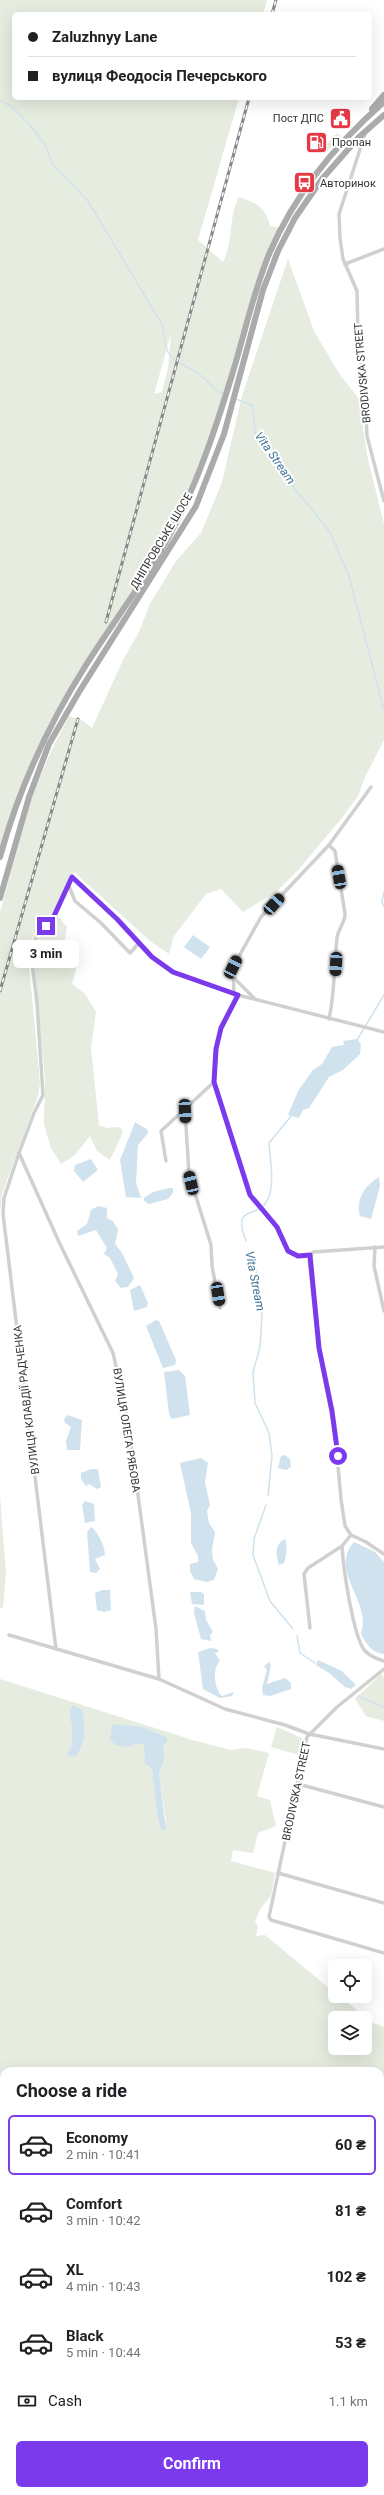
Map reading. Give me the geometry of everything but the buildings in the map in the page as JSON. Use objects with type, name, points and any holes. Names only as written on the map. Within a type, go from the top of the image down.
[{"type":"main road","points":[[358,125],[384,94]]},
{"type":"main road","name":"ДНІПРОВСЬКЕ ШОСЕ","points":[[0,856],[22,789],[40,746],[86,665],[152,567],[173,529],[198,476],[233,374],[256,288],[274,244],[298,201],[323,166],[358,125],[384,102]]},
{"type":"main road","name":"ДНІПРОВСЬКЕ ШОСЕ","points":[[0,898],[30,797],[49,744],[79,692],[196,506],[228,417],[263,290],[278,251],[295,218],[322,178],[366,131],[384,115]]},
{"type":"street","name":"BRODIVSKA STREET","points":[[366,131],[339,214],[340,238],[345,264],[357,292],[358,337],[365,393],[367,436],[384,501]]},
{"type":"street","points":[[345,264],[384,249]]},
{"type":"street","points":[[371,787],[329,845],[261,917],[233,967],[236,994],[221,1028],[216,1049],[214,1082],[250,1195],[277,1227],[288,1251],[298,1256],[310,1255],[313,1252],[384,1246]]},
{"type":"street","points":[[329,845],[334,851],[345,914],[345,921],[337,936],[336,974],[329,1019]]},
{"type":"street","points":[[139,943],[130,953],[101,923],[76,901],[69,886],[72,877],[139,943],[152,957],[173,972],[255,1000],[384,1032]]},
{"type":"street","name":"ВУЛИЦЯ КЛАВДІЇ РАДЧЕНКА","points":[[56,1649],[3,1214],[4,1198],[34,1113],[43,1095],[37,1003],[31,955],[36,937],[54,916],[69,886]]},
{"type":"street","points":[[235,979],[255,1000]]},
{"type":"street","points":[[166,1161],[161,1131],[185,1111],[214,1082]]},
{"type":"street","points":[[185,1111],[189,1174],[211,1245],[212,1266],[220,1308]]},
{"type":"street","name":"ВУЛИЦЯ ОЛЕГА РЯБОВА","points":[[20,1153],[59,1242],[114,1353],[126,1410],[134,1465],[156,1629],[159,1679]]},
{"type":"street","points":[[375,1247],[374,1266],[384,1311]]},
{"type":"street","points":[[310,1255],[319,1348],[335,1433],[345,1526],[351,1535],[366,1542],[384,1554]]},
{"type":"street","points":[[310,1628],[304,1574],[308,1568],[342,1546],[351,1535]]},
{"type":"street","points":[[342,1546],[351,1604],[360,1644],[370,1654],[384,1661]]},
{"type":"street","points":[[9,1635],[159,1679],[225,1709],[285,1725],[309,1734],[384,1749]]},
{"type":"street","name":"BRODIVSKA STREET","points":[[384,1669],[337,1707],[309,1734],[306,1740],[269,1919],[384,1953]]},
{"type":"street","points":[[298,1784],[384,1807]]},
{"type":"street","points":[[278,1873],[384,1903]]},
{"type":"shaded area","points":[[0,0],[267,0],[264,12],[12,12],[12,100],[238,100],[198,240],[223,262],[229,246],[233,213],[239,197],[250,201],[263,210],[270,226],[282,228],[271,250],[220,412],[173,529],[40,746],[0,854]],"holes":[[[171,334],[168,368],[162,392],[154,394]]]},
{"type":"shaded area","points":[[337,133],[342,137],[324,154],[324,147]]},
{"type":"shaded area","points":[[288,259],[314,331],[338,372],[359,399],[367,455],[384,524],[384,740],[365,777],[358,796],[342,818],[299,869],[276,892],[243,912],[221,889],[206,894],[174,936],[169,954],[150,941],[74,872],[51,916],[35,931],[28,954],[40,1083],[38,1096],[2,1194],[0,1212],[0,912],[31,799],[51,751],[69,716],[82,720],[92,728],[123,660],[139,632],[150,604],[176,561],[201,533],[222,482],[242,396]]},
{"type":"shaded area","points":[[57,915],[67,927],[63,949],[76,954],[76,969],[72,984],[85,994],[96,1012],[91,1048],[99,1125],[107,1128],[120,1127],[123,1132],[110,1160],[97,1151],[90,1136],[75,1155],[61,1164],[51,1148],[44,1124],[45,1079],[33,956],[38,938]]},
{"type":"shaded area","points":[[0,1496],[6,1574],[3,1607],[0,1609]]},
{"type":"shaded area","points":[[381,1674],[384,1677],[384,1721],[366,1716],[355,1699]]},
{"type":"shaded area","points":[[0,1679],[196,1741],[231,1750],[246,1748],[269,1753],[257,1796],[270,1800],[276,1826],[258,1833],[253,1853],[233,1850],[231,1861],[275,1873],[271,1896],[260,1909],[255,1922],[258,1926],[256,1936],[265,1935],[328,1987],[328,2003],[348,2003],[358,2011],[328,2011],[328,2055],[372,2055],[372,2022],[384,2027],[384,2067],[0,2067]],"holes":[[[82,1710],[84,1720],[84,1741],[80,1751],[67,1754],[72,1745],[72,1727],[69,1712]],[[143,1727],[167,1737],[163,1746],[165,1758],[159,1773],[166,1821],[160,1827],[152,1770],[148,1767],[144,1744],[134,1744]]]},
{"type":"shaded area","points":[[277,1727],[306,1740],[303,1756],[271,1747]]},
{"type":"water","points":[[193,935],[210,947],[201,959],[184,947]]},
{"type":"water","points":[[357,1039],[361,1044],[360,1054],[343,1070],[329,1077],[309,1108],[303,1110],[299,1118],[288,1115],[298,1091],[313,1070],[322,1064],[332,1047],[344,1045],[343,1041]]},
{"type":"water","points":[[135,1122],[148,1130],[148,1133],[138,1145],[136,1183],[141,1198],[126,1197],[120,1160]]},
{"type":"water","points":[[91,1159],[98,1170],[83,1182],[74,1171],[75,1165]]},
{"type":"water","points":[[379,1177],[380,1186],[371,1219],[360,1216],[359,1204],[362,1194],[369,1184]]},
{"type":"water","points":[[173,1188],[173,1193],[168,1199],[149,1204],[144,1201],[144,1198],[153,1192]]},
{"type":"water","points":[[98,1206],[107,1208],[107,1218],[113,1221],[118,1230],[115,1244],[122,1253],[134,1278],[128,1287],[121,1288],[115,1281],[118,1274],[110,1258],[104,1254],[107,1248],[96,1230],[78,1236],[77,1231],[87,1224],[91,1210]]},
{"type":"water","points":[[140,1285],[148,1303],[147,1307],[134,1311],[130,1290]]},
{"type":"water","points":[[156,1320],[159,1321],[176,1360],[175,1365],[163,1368],[146,1326]]},
{"type":"water","points":[[179,1370],[185,1376],[190,1415],[172,1419],[169,1414],[164,1372]]},
{"type":"water","points":[[68,1415],[82,1420],[80,1450],[67,1450],[66,1441],[71,1427],[65,1423],[64,1419]]},
{"type":"water","points":[[285,1455],[290,1459],[291,1467],[286,1470],[278,1468],[281,1456]]},
{"type":"water","points":[[201,1458],[208,1463],[205,1482],[210,1505],[207,1511],[209,1523],[215,1532],[212,1549],[213,1560],[218,1569],[214,1580],[207,1582],[194,1579],[190,1571],[190,1564],[198,1562],[198,1556],[191,1543],[191,1513],[180,1463]]},
{"type":"water","points":[[91,1469],[98,1469],[101,1487],[97,1489],[89,1484],[86,1486],[81,1479],[81,1473]]},
{"type":"water","points":[[85,1501],[94,1504],[95,1521],[85,1523],[82,1505]]},
{"type":"water","points":[[91,1527],[99,1536],[105,1552],[105,1555],[95,1559],[100,1569],[96,1573],[90,1572],[87,1532]]},
{"type":"water","points":[[285,1539],[287,1547],[285,1560],[284,1563],[279,1565],[277,1558],[277,1547],[281,1541]]},
{"type":"water","points":[[354,1542],[375,1552],[384,1562],[384,1654],[373,1650],[361,1633],[363,1622],[361,1610],[348,1576],[346,1564],[347,1553]]},
{"type":"water","points":[[102,1590],[110,1590],[111,1610],[104,1612],[97,1610],[95,1593]]},
{"type":"water","points":[[190,1592],[201,1592],[204,1594],[204,1605],[192,1604]]},
{"type":"water","points":[[195,1606],[205,1611],[206,1620],[213,1632],[210,1635],[211,1641],[201,1639],[194,1613]]},
{"type":"water","points":[[210,1648],[217,1649],[219,1652],[215,1653],[220,1661],[217,1664],[215,1678],[219,1693],[222,1696],[234,1692],[232,1696],[220,1698],[203,1689],[198,1652]]},
{"type":"water","points":[[318,1660],[342,1671],[356,1685],[351,1689],[345,1687],[329,1673],[316,1665]]},
{"type":"water","points":[[269,1662],[271,1665],[267,1684],[285,1678],[291,1683],[291,1689],[270,1696],[263,1695],[262,1688],[267,1670],[264,1666]]},
{"type":"water","points":[[73,1705],[82,1710],[85,1734],[80,1751],[76,1756],[69,1757],[67,1754],[72,1745],[72,1727],[69,1712]]},
{"type":"water","points":[[116,1724],[143,1727],[167,1737],[167,1742],[163,1746],[165,1758],[159,1773],[166,1829],[162,1831],[158,1819],[152,1770],[145,1763],[144,1744],[134,1744],[130,1747],[116,1745],[110,1740],[112,1726]]},
{"type":"waterway","name":"Vita Stream","points":[[0,100],[11,106],[30,125],[44,143],[53,165],[88,201],[163,326],[166,349],[170,355],[174,360],[195,371],[215,389],[223,394]]},
{"type":"waterway","name":"Vita Stream","points":[[236,399],[253,406],[255,433],[291,484],[330,532],[349,576],[384,710]]},
{"type":"waterway","name":"Vita Stream","points":[[384,892],[382,902],[384,907]]},
{"type":"waterway","name":"Vita Stream","points":[[357,1040],[384,995]]},
{"type":"waterway","name":"Vita Stream","points":[[246,1241],[242,1229],[242,1221],[244,1216],[264,1206],[270,1193],[272,1171],[269,1143],[292,1115]]},
{"type":"waterway","name":"Vita Stream","points":[[253,1259],[258,1279]]},
{"type":"waterway","name":"Vita Stream","points":[[259,1290],[262,1314],[260,1347],[253,1372],[255,1403],[269,1433],[272,1456],[268,1496]]},
{"type":"waterway","name":"Vita Stream","points":[[266,1505],[254,1539],[253,1555],[270,1601],[293,1629]]},
{"type":"waterway","name":"Vita Stream","points":[[297,1636],[300,1653],[315,1663]]},
{"type":"waterway","name":"Vita Stream","points":[[358,1696],[384,1707]]},
{"type":"railway","points":[[273,12],[276,0]]},
{"type":"railway","points":[[106,622],[248,100]]},
{"type":"railway","points":[[0,991],[78,719]]},
{"type":"place","name":"Пост ДПС","points":[[340,118]]},
{"type":"place","name":"Пропан","points":[[317,142]]},
{"type":"place","name":"Авторинок","points":[[305,183]]},
{"type":"route","points":[[46,926],[54,916],[72,877],[117,919],[152,957],[173,972],[195,982],[238,995],[228,1011],[221,1028],[216,1049],[214,1082],[223,1107],[232,1143],[250,1195],[277,1227],[282,1241],[288,1251],[298,1256],[310,1255],[319,1348],[325,1385],[332,1411],[338,1456]]}]
